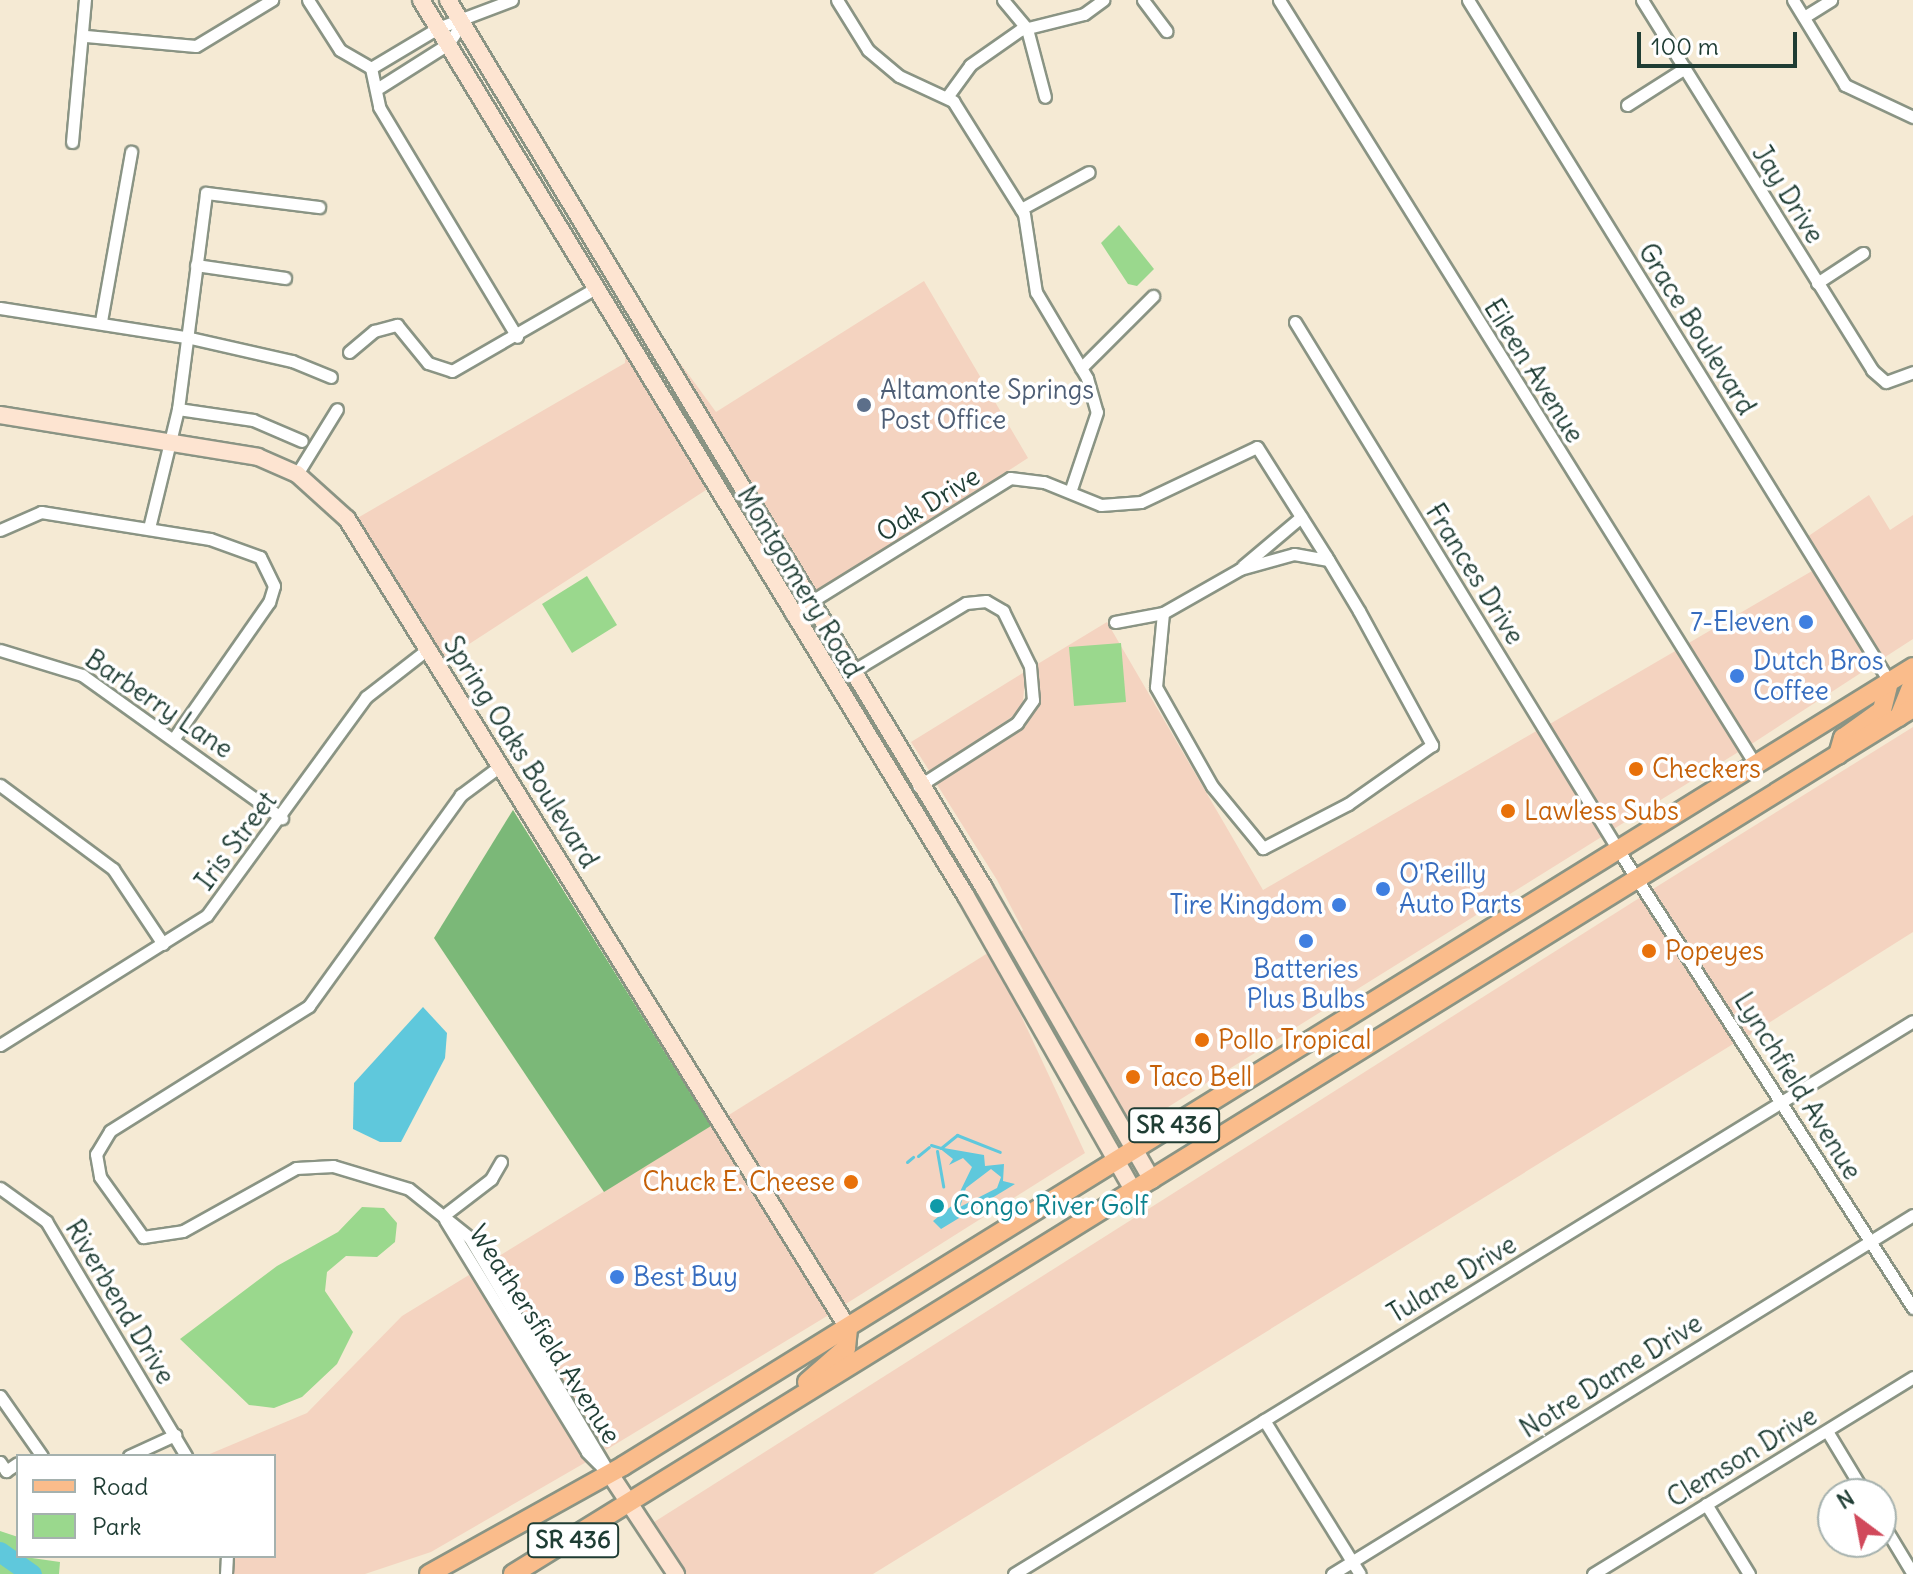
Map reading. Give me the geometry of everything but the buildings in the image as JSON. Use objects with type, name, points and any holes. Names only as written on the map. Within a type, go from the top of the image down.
[{"type":"main road","name":"Montgomery Road","points":[[421,0],[863,736],[966,896],[1134,1192]]},
{"type":"main road","name":"Montgomery Road","points":[[448,0],[553,169],[1152,1180]]},
{"type":"main road","points":[[532,182],[553,169]]},
{"type":"main road","name":"Spring Oaks Boulevard","points":[[0,415],[166,439],[258,457],[297,474],[347,519],[848,1328]]},
{"type":"main road","points":[[677,423],[705,424]]},
{"type":"main road","name":"SR 436","points":[[429,1574],[610,1474],[1913,667]]},
{"type":"main road","points":[[1838,755],[1843,738],[1882,710],[1889,681]]},
{"type":"main road","points":[[1906,713],[1913,682]]},
{"type":"main road","name":"SR 436","points":[[513,1574],[794,1404],[1906,713]]},
{"type":"main road","points":[[863,736],[893,772],[919,786]]},
{"type":"main road","points":[[794,1404],[802,1386],[846,1348],[848,1328]]},
{"type":"main road","name":"Weathersfield Avenue","points":[[610,1474],[676,1574]]},
{"type":"street","points":[[72,142],[86,36],[85,0]]},
{"type":"street","points":[[86,36],[196,46],[272,0]]},
{"type":"street","points":[[308,0],[340,50],[371,68],[380,87],[379,107],[517,337]]},
{"type":"street","points":[[371,68],[438,28],[462,23],[510,0]]},
{"type":"street","points":[[837,0],[868,50],[899,76],[947,97],[1021,209],[1036,292],[1081,368],[1097,412],[1070,492]]},
{"type":"street","points":[[1003,0],[1027,29],[1045,97]]},
{"type":"street","points":[[947,97],[970,65],[1027,29],[1084,14],[1103,0]]},
{"type":"street","points":[[1143,0],[1166,31]]},
{"type":"street","name":"Eileen Avenue","points":[[1279,0],[1755,764]]},
{"type":"street","name":"Grace Boulevard","points":[[1468,0],[1889,681]]},
{"type":"street","name":"Jay Drive","points":[[1642,0],[1878,377],[1894,381],[1913,372]]},
{"type":"street","points":[[1793,0],[1845,85],[1913,117]]},
{"type":"street","points":[[1804,17],[1831,0]]},
{"type":"street","points":[[380,87],[448,44],[462,23]]},
{"type":"street","points":[[1627,105],[1685,68]]},
{"type":"street","points":[[101,321],[131,152]]},
{"type":"street","points":[[1021,209],[1089,172]]},
{"type":"street","points":[[149,528],[166,439],[178,409],[206,193],[319,207]]},
{"type":"street","points":[[1817,283],[1863,253]]},
{"type":"street","points":[[196,265],[285,278]]},
{"type":"street","points":[[349,352],[374,331],[397,325],[428,363],[452,371],[517,337],[596,288]]},
{"type":"street","points":[[1081,368],[1153,296]]},
{"type":"street","points":[[0,308],[101,321],[186,337],[292,361],[331,377]]},
{"type":"street","name":"Frances Drive","points":[[1295,322],[1617,848]]},
{"type":"street","points":[[178,409],[253,420],[302,441]]},
{"type":"street","points":[[297,474],[337,409]]},
{"type":"street","name":"Oak Drive","points":[[791,614],[1010,478],[1070,492],[1101,505],[1141,502],[1257,447],[1301,517]]},
{"type":"street","points":[[0,530],[41,512],[149,528],[247,549],[260,557],[274,586],[174,738]]},
{"type":"street","points":[[1115,622],[1163,613],[1240,569],[1301,517],[1432,745],[1283,843],[1263,848],[1244,831],[1156,687],[1163,613]]},
{"type":"street","points":[[1240,569],[1294,554],[1328,560]]},
{"type":"street","points":[[851,672],[966,603],[986,601],[1003,611],[1030,666],[1033,700],[1017,723],[919,786]]},
{"type":"street","name":"Iris Street","points":[[0,1045],[163,944],[222,901],[366,697],[429,648]]},
{"type":"street","name":"Barberry Lane","points":[[0,650],[82,675],[282,818]]},
{"type":"street","name":"Weathersfield Avenue","points":[[500,766],[461,795],[309,1006],[110,1131],[96,1154],[100,1177],[143,1237],[173,1235],[273,1174],[319,1164],[409,1189],[443,1216],[587,1452],[610,1474]]},
{"type":"street","points":[[0,785],[113,869],[163,944]]},
{"type":"street","name":"Lynchfield Avenue","points":[[1617,848],[1640,879],[1913,1308]]},
{"type":"street","name":"Tulane Drive","points":[[1014,1574],[1913,1021]]},
{"type":"street","points":[[443,1216],[491,1179],[501,1162]]},
{"type":"street","name":"Riverbend Drive","points":[[0,1188],[46,1221],[185,1454]]},
{"type":"street","name":"Notre Dame Drive","points":[[1332,1574],[1913,1215]]},
{"type":"street","name":"Clemson Drive","points":[[1593,1574],[1913,1377]]},
{"type":"street","points":[[0,1396],[36,1454]]},
{"type":"street","points":[[1264,1420],[1360,1574]]},
{"type":"street","points":[[1827,1431],[1855,1478]]},
{"type":"street","points":[[133,1454],[175,1435]]},
{"type":"street","points":[[0,1462],[6,1471],[16,1464]]},
{"type":"street","points":[[1706,1504],[1749,1574]]},
{"type":"street","points":[[1897,1548],[1913,1574]]},
{"type":"shaded area","points":[[924,281],[1028,458],[818,592],[656,330],[716,412]]},
{"type":"shaded area","points":[[626,348],[709,488],[443,661],[354,520],[625,363]]},
{"type":"shaded area","points":[[1869,495],[1890,530],[1913,515],[1913,639],[1882,659],[1807,537]]},
{"type":"shaded area","points":[[1797,543],[1873,665],[1750,745],[1687,644],[1812,571]]},
{"type":"shaded area","points":[[1107,622],[1263,890],[1538,730],[1603,836],[1128,1132],[1017,935],[1023,930],[997,880],[936,783],[1020,728],[1039,701],[1036,665]]},
{"type":"shaded area","points":[[1677,650],[1740,751],[1612,830],[1548,725]]},
{"type":"shaded area","points":[[1026,671],[1022,710],[930,772],[911,742]]},
{"type":"shaded area","points":[[1913,727],[1913,932],[1748,1036],[1653,889]]},
{"type":"shaded area","points":[[1644,895],[1738,1041],[873,1574],[682,1574],[651,1524]]},
{"type":"shaded area","points":[[991,951],[1085,1153],[841,1307],[724,1118]]},
{"type":"shaded area","points":[[715,1123],[832,1313],[606,1450],[491,1261]]},
{"type":"shaded area","points":[[469,1275],[588,1461],[431,1552],[365,1574],[231,1574],[232,1558],[276,1558],[276,1454],[210,1454],[307,1413],[402,1316]]},
{"type":"green space","points":[[1119,225],[1154,269],[1137,286],[1128,284],[1101,243]]},
{"type":"green space","points":[[587,576],[617,625],[572,653],[542,604]]},
{"type":"green space","points":[[1121,643],[1126,702],[1074,706],[1069,647]]},
{"type":"green space","points":[[513,810],[711,1126],[604,1192],[434,938]]},
{"type":"green space","points":[[362,1207],[384,1208],[397,1223],[395,1242],[377,1257],[346,1256],[327,1272],[325,1291],[353,1332],[337,1364],[302,1397],[274,1408],[249,1405],[180,1339],[277,1266],[338,1232]]},
{"type":"green space","points":[[0,1531],[16,1536],[16,1558],[60,1562],[59,1574],[0,1574]]},
{"type":"water","points":[[423,1007],[447,1033],[445,1058],[401,1142],[380,1142],[353,1129],[354,1083]]},
{"type":"water","points":[[938,1147],[984,1155],[985,1166],[1004,1164],[1003,1181],[1015,1184],[941,1229],[933,1221],[954,1204],[972,1167],[963,1158],[949,1165],[953,1159]],"holes":[[[991,1169],[1001,1177],[997,1188],[960,1207],[966,1188]]]},
{"type":"waterway","points":[[931,1145],[941,1148],[957,1135],[1000,1152]]},
{"type":"waterway","points":[[918,1156],[929,1147]]},
{"type":"waterway","points":[[937,1151],[943,1186]]},
{"type":"waterway","points":[[907,1162],[913,1157]]},
{"type":"waterway","points":[[0,1552],[32,1574]]},
{"type":"place","name":"Altamonte Springs Post Office","points":[[864,405]]},
{"type":"place","name":"7-Eleven","points":[[1806,622]]},
{"type":"place","name":"Dutch Bros Coffee","points":[[1737,676]]},
{"type":"place","name":"Checkers","points":[[1636,769]]},
{"type":"place","name":"Lawless Subs","points":[[1508,811]]},
{"type":"place","name":"O'Reilly Auto Parts","points":[[1383,889]]},
{"type":"place","name":"Tire Kingdom","points":[[1339,905]]},
{"type":"place","name":"Batteries Plus Bulbs","points":[[1306,941]]},
{"type":"place","name":"Popeyes","points":[[1649,951]]},
{"type":"place","name":"Pollo Tropical","points":[[1202,1040]]},
{"type":"place","name":"Taco Bell","points":[[1133,1077]]},
{"type":"place","name":"Chuck E. Cheese","points":[[851,1182]]},
{"type":"place","name":"Congo River Golf","points":[[937,1206]]},
{"type":"place","name":"Best Buy","points":[[617,1277]]}]
